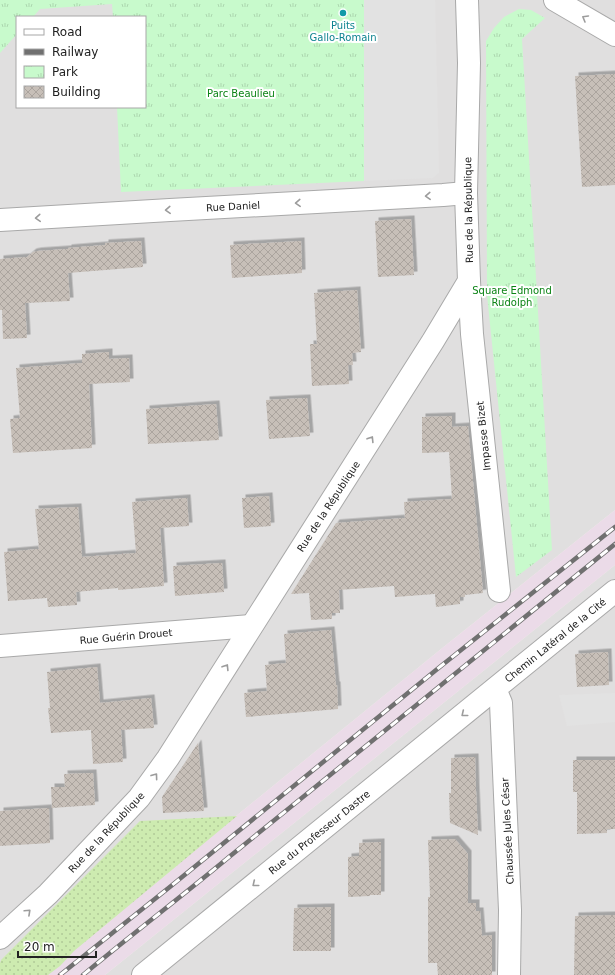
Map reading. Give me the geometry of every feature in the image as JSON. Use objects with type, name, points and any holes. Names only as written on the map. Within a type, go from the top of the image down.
[{"type":"street","name":"Rue de la République","points":[[0,938],[48,894],[139,798],[168,758],[469,281],[466,193],[469,63],[467,0]]},
{"type":"street","points":[[555,0],[615,35]]},
{"type":"street","name":"Rue Daniel","points":[[0,220],[466,193]]},
{"type":"street","name":"Impasse Bizet","points":[[469,281],[472,334],[499,591]]},
{"type":"street","name":"Chemin Latéral de la Cité","points":[[494,689],[615,591]]},
{"type":"street","name":"Rue Guérin Drouet","points":[[0,646],[252,626]]},
{"type":"street","name":"Rue du Professeur Dastre","points":[[143,975],[494,689]]},
{"type":"street","name":"Chaussée Jules César","points":[[494,689],[501,703],[510,903],[509,975]]},
{"type":"shaded area","points":[[0,0],[615,0],[615,510],[446,645],[41,975],[0,975]]},
{"type":"shaded area","points":[[364,0],[435,0],[439,173],[433,178],[364,181]]},
{"type":"shaded area","points":[[615,510],[615,565],[105,975],[41,975],[446,645]]},
{"type":"shaded area","points":[[615,565],[615,975],[105,975]]},
{"type":"shaded area","points":[[615,693],[615,722],[567,726],[559,695]]},
{"type":"green space","name":"Parc Beaulieu","points":[[0,0],[364,0],[364,181],[121,192],[117,108],[146,108],[146,16],[113,16],[112,4],[40,9],[34,16],[16,16],[16,35],[0,53]]},
{"type":"green space","name":"Square Edmond Rudolph","points":[[519,9],[531,10],[545,18],[522,39],[552,550],[516,577],[487,295],[486,41],[494,28],[504,17]]},
{"type":"green space","points":[[237,816],[74,951],[60,966],[48,975],[0,975],[1,960],[140,821]]},
{"type":"building","points":[[615,74],[615,185],[582,187],[575,76]]},
{"type":"building","points":[[411,219],[414,275],[378,277],[375,221]]},
{"type":"building","points":[[141,241],[143,267],[68,273],[70,301],[25,303],[27,338],[3,339],[2,310],[0,310],[0,259],[27,257],[33,252],[38,251],[105,245],[105,243]]},
{"type":"building","points":[[301,241],[302,273],[232,278],[230,245]]},
{"type":"building","points":[[357,290],[361,352],[352,353],[353,365],[348,365],[349,384],[312,386],[310,344],[317,344],[314,293]]},
{"type":"building","points":[[109,352],[109,359],[129,358],[130,382],[89,384],[92,448],[13,453],[10,419],[20,418],[16,368],[82,363],[82,354]]},
{"type":"building","points":[[307,398],[310,436],[269,439],[266,400]]},
{"type":"building","points":[[216,404],[219,440],[148,444],[146,409]]},
{"type":"building","points":[[452,416],[452,427],[468,426],[483,593],[460,597],[460,604],[436,607],[435,594],[395,597],[394,586],[339,590],[340,613],[332,613],[332,619],[311,620],[309,593],[291,594],[336,523],[405,518],[404,502],[452,499],[449,452],[422,453],[422,417]]},
{"type":"building","points":[[269,496],[271,526],[244,528],[242,498]]},
{"type":"building","points":[[187,498],[189,526],[160,528],[164,586],[76,592],[77,605],[48,607],[47,598],[8,601],[4,552],[39,549],[35,509],[78,507],[82,557],[136,553],[132,502]]},
{"type":"building","points":[[222,563],[224,592],[175,596],[173,566]]},
{"type":"building","points":[[331,630],[338,709],[246,717],[244,693],[267,691],[265,665],[286,663],[284,634]]},
{"type":"building","points":[[608,652],[609,685],[577,687],[575,654]]},
{"type":"building","points":[[97,667],[100,703],[151,698],[154,728],[121,730],[123,762],[93,764],[91,730],[51,733],[48,708],[50,708],[47,672]]},
{"type":"building","points":[[198,743],[204,811],[163,813],[162,797]]},
{"type":"building","points":[[475,757],[478,835],[450,823],[449,793],[451,793],[451,758]]},
{"type":"building","points":[[573,760],[615,760],[615,829],[607,829],[607,833],[577,834],[577,792],[573,792]]},
{"type":"building","points":[[93,773],[95,805],[52,808],[51,787],[65,787],[64,774]]},
{"type":"building","points":[[49,808],[50,843],[0,846],[0,811]]},
{"type":"building","points":[[455,839],[468,854],[468,903],[476,903],[476,911],[480,911],[482,936],[492,935],[492,975],[438,975],[437,963],[428,963],[428,897],[430,897],[428,840]]},
{"type":"building","points":[[381,842],[381,895],[348,897],[348,857],[359,856],[359,843]]},
{"type":"building","points":[[331,907],[331,951],[293,951],[294,908]]},
{"type":"building","points":[[615,915],[615,975],[574,975],[575,916]]},
{"type":"railway","points":[[60,975],[615,527]]},
{"type":"railway","points":[[83,975],[615,544]]},
{"type":"place","name":"Puits Gallo-Romain","points":[[343,13]]}]
